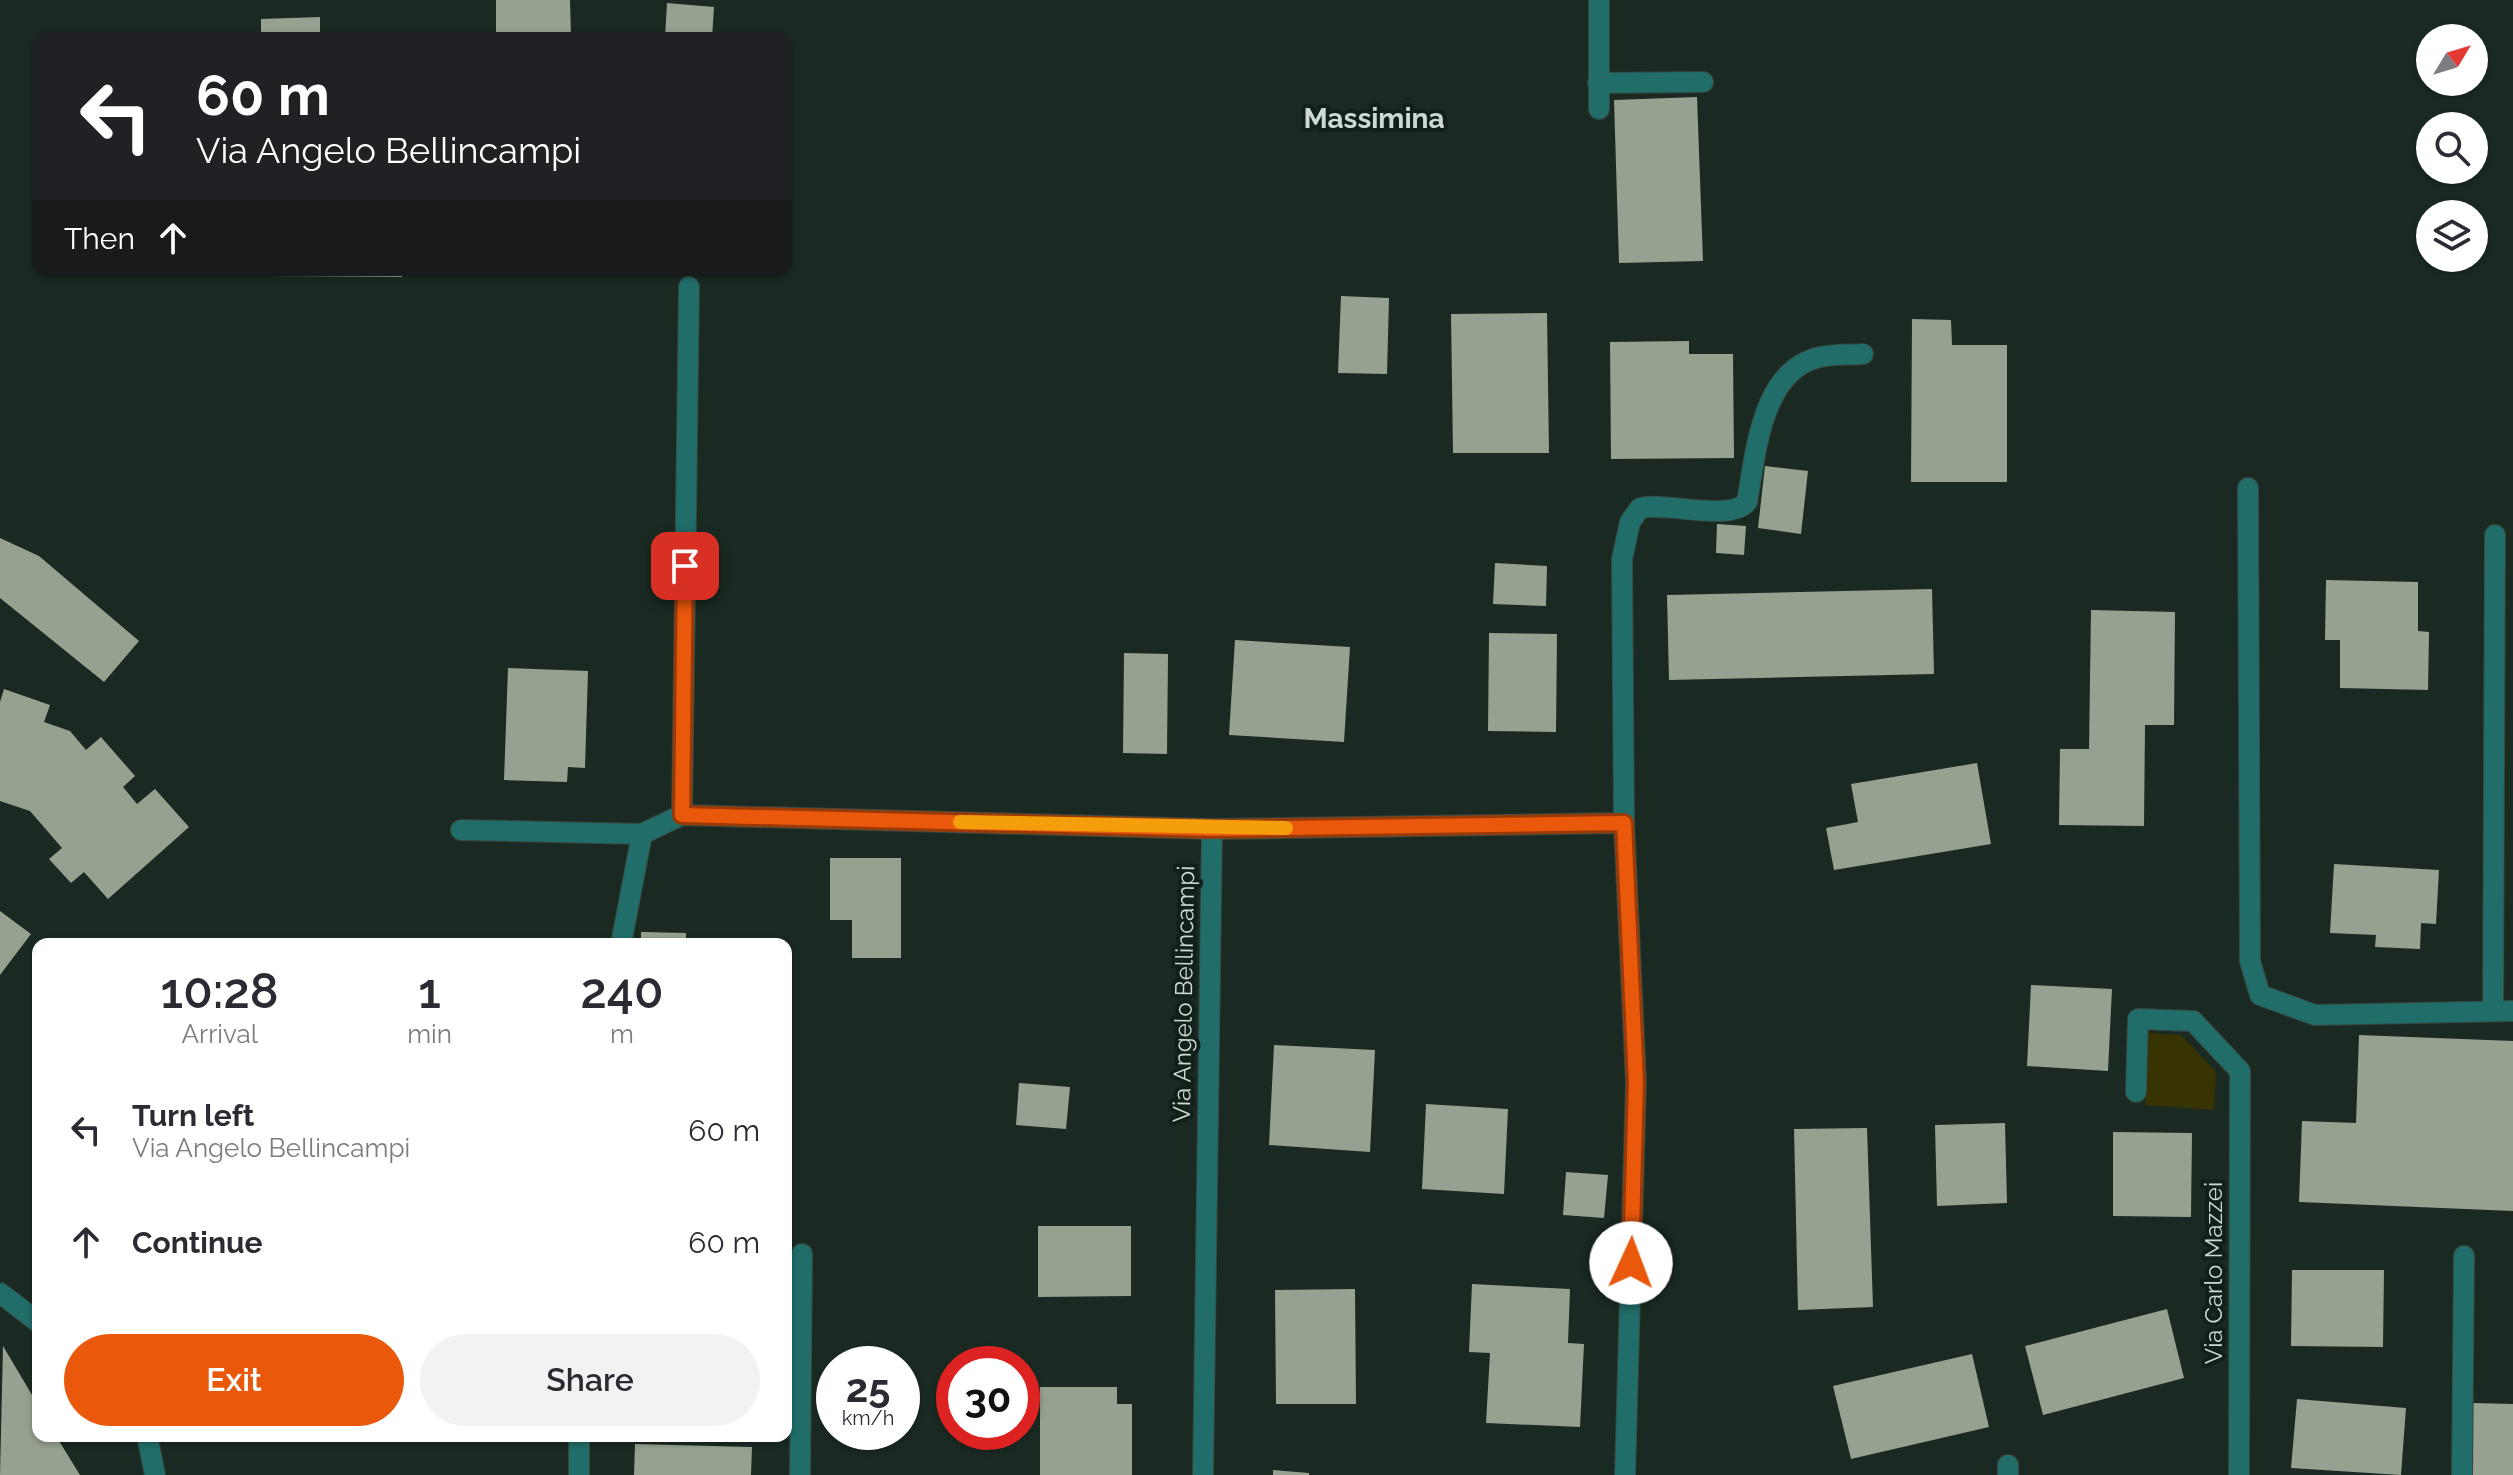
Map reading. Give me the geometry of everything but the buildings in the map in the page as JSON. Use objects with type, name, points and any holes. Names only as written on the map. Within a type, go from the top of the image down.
[{"type":"street","points":[[1599,0],[1599,109]]},
{"type":"street","points":[[1598,83],[1703,82]]},
{"type":"street","points":[[682,815],[689,287]]},
{"type":"street","points":[[1625,1475],[1636,1082],[1624,823],[1622,559],[1630,522],[1640,508],[1656,504],[1725,511],[1740,509],[1747,502],[1759,438],[1775,391],[1789,371],[1819,357],[1863,354]]},
{"type":"street","points":[[2248,488],[2250,961],[2260,995],[2315,1015],[2503,1011],[2495,535]]},
{"type":"street","points":[[461,830],[642,834],[682,815],[1212,829],[1624,823]]},
{"type":"street","name":"Via Angelo Bellincampi","points":[[1203,1475],[1212,829]]},
{"type":"street","points":[[622,938],[642,834]]},
{"type":"street","name":"Via Carlo Mazzei","points":[[2136,1092],[2138,1019],[2193,1021],[2240,1071],[2239,1475]]},
{"type":"street","points":[[800,1475],[802,1254]]},
{"type":"street","points":[[2462,1475],[2464,1256]]},
{"type":"street","points":[[0,1293],[32,1317]]},
{"type":"street","points":[[148,1442],[155,1475]]},
{"type":"street","points":[[579,1442],[579,1475]]},
{"type":"shaded area","points":[[2149,1033],[2181,1035],[2216,1072],[2214,1110],[2145,1105]]},
{"type":"slow traffic","points":[[960,822],[1286,828]]},
{"type":"district","name":"Massimina","points":[[1374,118]]},
{"type":"route","points":[[685,566],[682,815],[1212,829],[1624,823],[1636,1082],[1631,1263]]}]
